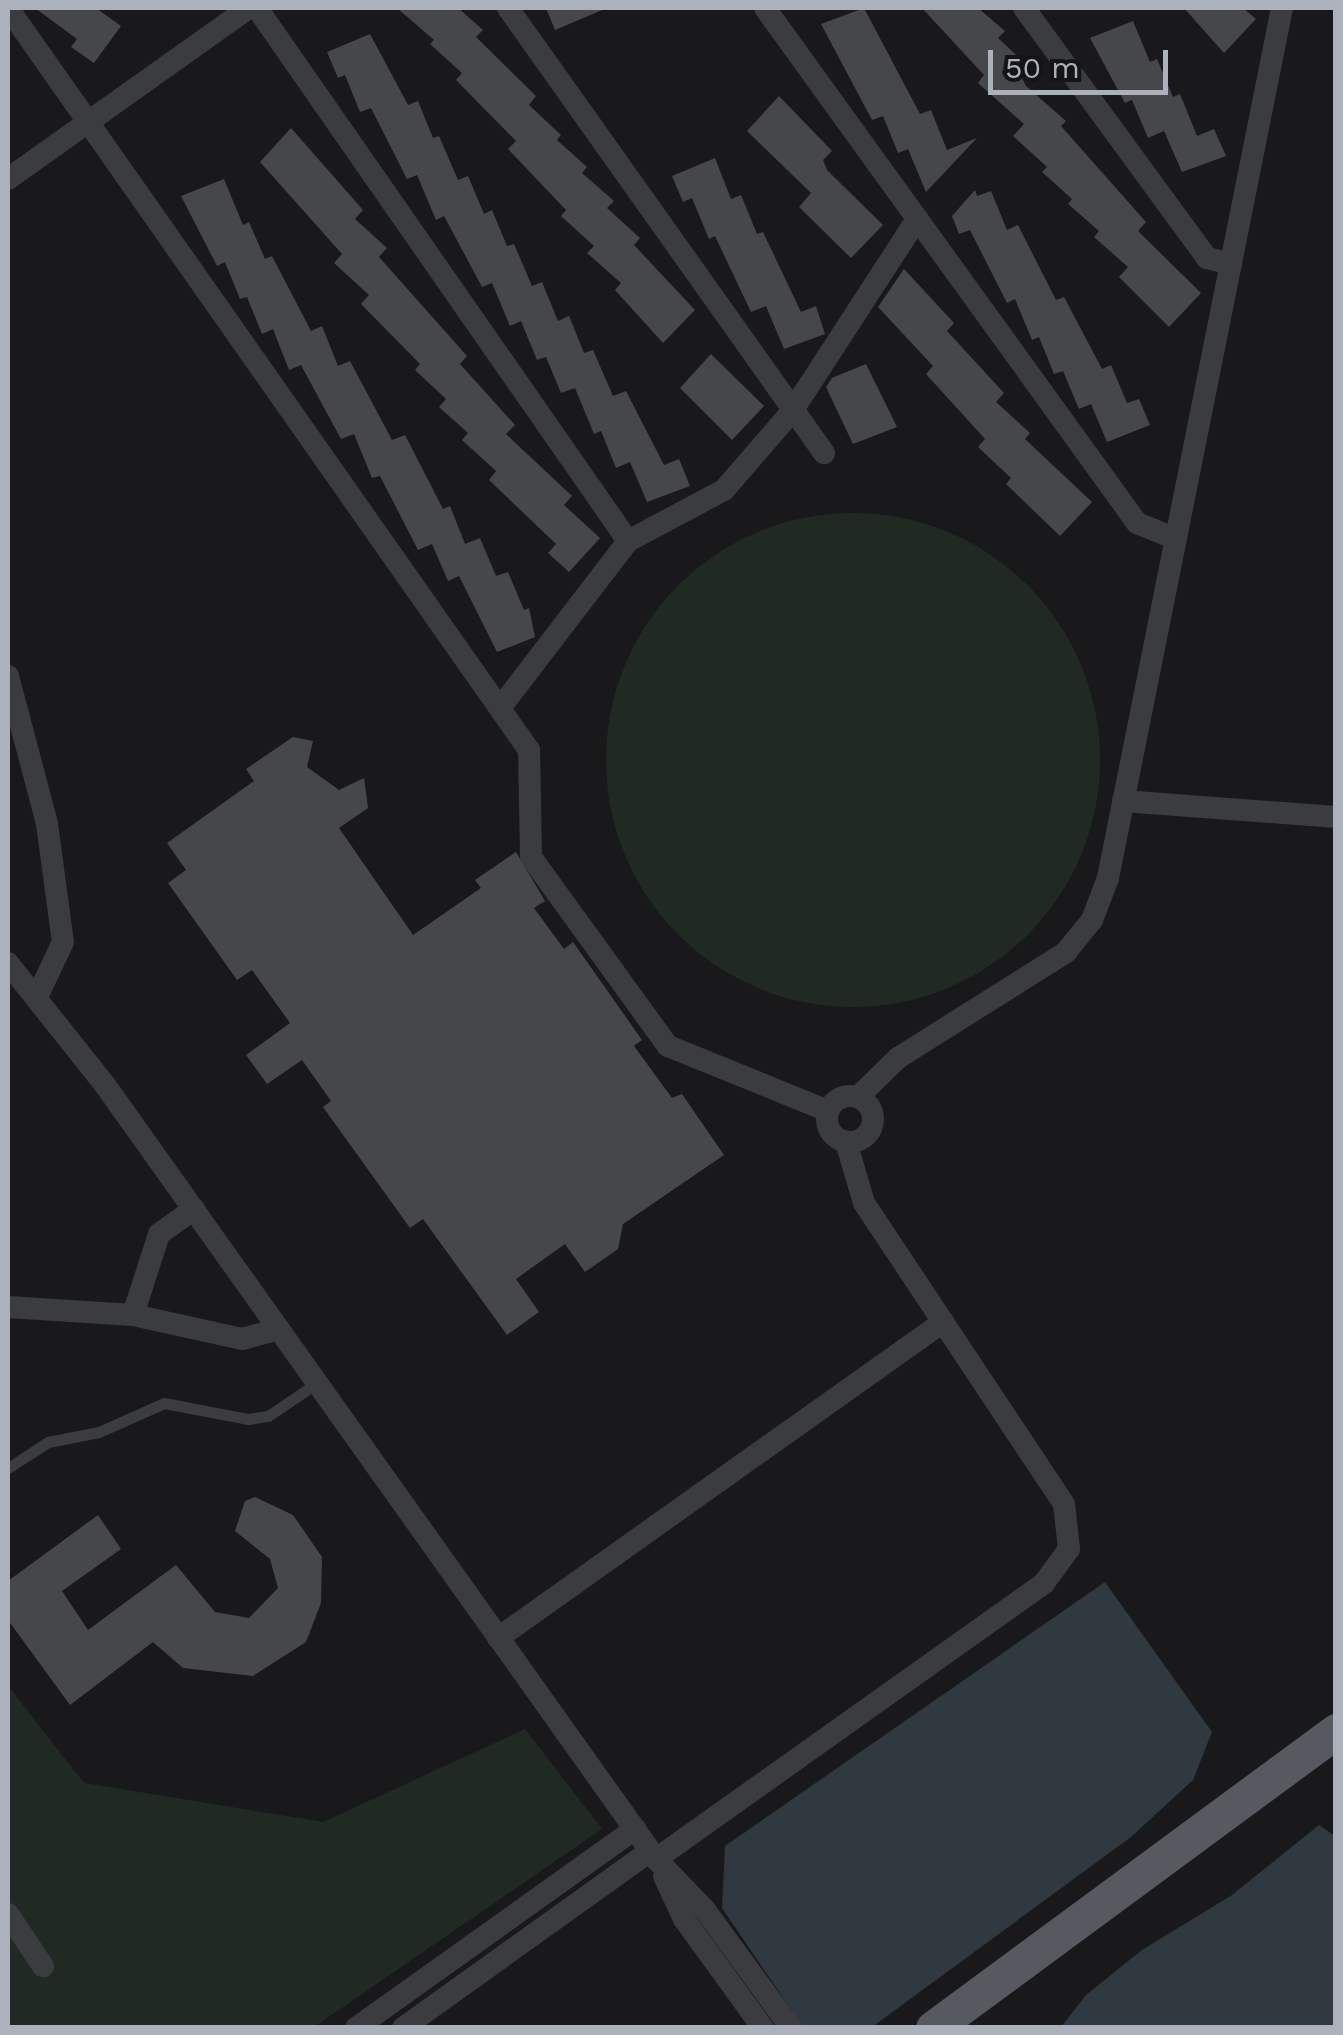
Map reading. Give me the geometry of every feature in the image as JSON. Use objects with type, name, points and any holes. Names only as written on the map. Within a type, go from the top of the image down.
[{"type":"main road","points":[[933,2028],[1336,1731]]},
{"type":"street","points":[[8,8],[529,750],[531,858],[668,1046],[828,1111]]},
{"type":"street","points":[[8,179],[249,8]]},
{"type":"street","points":[[258,8],[628,540]]},
{"type":"street","points":[[508,8],[824,453]]},
{"type":"street","points":[[765,8],[1136,523],[1176,539]]},
{"type":"street","points":[[1024,8],[1207,258],[1230,264]]},
{"type":"street","points":[[858,1096],[870,1105],[872,1126],[862,1139],[846,1142],[832,1134],[828,1111],[837,1099],[858,1096],[898,1058],[1066,952],[1092,920],[1108,878],[1282,8]]},
{"type":"street","points":[[500,708],[628,540],[724,490],[793,410],[917,218]]},
{"type":"street","points":[[8,676],[47,824],[62,942],[37,997]]},
{"type":"street","points":[[1124,801],[1336,817]]},
{"type":"street","points":[[8,963],[194,1209],[635,1829],[653,1855],[684,1918],[763,2028]]},
{"type":"street","points":[[403,2028],[1044,1583],[1069,1550],[1064,1504],[864,1203],[846,1142]]},
{"type":"street","points":[[133,1315],[154,1243],[194,1209]]},
{"type":"street","points":[[8,1307],[133,1315],[242,1339],[278,1328]]},
{"type":"street","points":[[498,1638],[943,1322]]},
{"type":"street","points":[[356,2028],[635,1829]]},
{"type":"street","points":[[653,1855],[705,1910],[791,2028]]},
{"type":"street","points":[[8,1914],[43,1966]]},
{"type":"lane","points":[[8,1468],[48,1442],[99,1432],[164,1403],[248,1419],[268,1416],[317,1383]]},
{"type":"shaded area","points":[[853,513],[901,518],[948,532],[990,555],[1028,585],[1058,623],[1081,665],[1095,712],[1100,760],[1095,808],[1081,855],[1058,897],[1028,935],[990,965],[948,988],[901,1002],[853,1007],[805,1002],[758,988],[716,965],[678,935],[648,897],[625,855],[611,808],[606,760],[611,712],[625,665],[648,623],[678,585],[716,555],[758,532],[805,518]]},
{"type":"shaded area","points":[[1105,1582],[1212,1732],[1193,1780],[1131,1837],[872,2027],[803,2027],[722,1908],[725,1846]]},
{"type":"shaded area","points":[[8,1686],[84,1783],[323,1822],[525,1729],[602,1829],[314,2027],[8,2027]]},
{"type":"shaded area","points":[[1319,1825],[1335,1836],[1335,2027],[1061,2027],[1086,1995],[1142,1950],[1232,1895]]},
{"type":"building","points":[[35,8],[96,8],[121,26],[94,63],[71,47],[77,39]]},
{"type":"building","points":[[397,8],[458,8],[483,30],[476,37],[536,96],[529,105],[561,135],[557,140],[587,167],[582,173],[614,201],[607,208],[640,238],[634,245],[695,310],[663,343],[615,290],[621,283],[587,253],[594,246],[561,216],[566,210],[508,149],[516,141],[456,80],[462,73],[430,44],[434,40]]},
{"type":"building","points":[[546,8],[607,8],[555,30]]},
{"type":"building","points":[[864,8],[920,114],[931,110],[947,150],[977,138],[926,192],[908,149],[898,153],[883,116],[872,120],[821,24]]},
{"type":"building","points":[[922,8],[978,8],[1005,31],[998,38],[1030,68],[1022,78],[1026,86],[1066,121],[1061,126],[1146,222],[1138,231],[1201,293],[1169,327],[1119,277],[1128,267],[1094,237],[1099,231],[1068,204],[1072,199],[1042,172],[1047,167],[1013,136],[1024,124],[978,83],[984,75]]},
{"type":"building","points":[[1184,8],[1243,8],[1256,19],[1224,53]]},
{"type":"building","points":[[1133,21],[1150,62],[1157,59],[1173,97],[1180,94],[1197,136],[1214,129],[1226,156],[1182,172],[1164,131],[1148,138],[1132,100],[1125,103],[1090,38]]},
{"type":"building","points":[[370,34],[408,105],[418,101],[433,138],[439,136],[458,180],[468,176],[484,214],[492,210],[507,246],[514,244],[532,286],[542,282],[558,321],[569,316],[584,353],[593,350],[613,396],[626,391],[664,465],[679,459],[690,486],[647,502],[630,462],[616,468],[601,431],[594,434],[575,388],[561,393],[546,357],[537,360],[521,321],[510,326],[492,283],[482,287],[444,216],[436,220],[417,175],[407,179],[371,108],[360,112],[345,75],[338,78],[327,52]]},
{"type":"building","points":[[779,96],[832,151],[823,160],[827,170],[883,225],[851,258],[799,207],[811,193],[747,131]]},
{"type":"building","points":[[291,128],[363,210],[355,219],[387,248],[379,257],[467,356],[460,364],[515,425],[506,434],[572,496],[564,505],[600,538],[569,572],[548,553],[556,544],[489,480],[496,471],[462,440],[468,433],[439,407],[446,399],[415,370],[420,364],[361,304],[369,295],[334,263],[342,254],[260,162]]},
{"type":"building","points":[[715,158],[731,199],[741,195],[757,234],[763,232],[801,312],[816,306],[825,334],[784,349],[766,306],[751,312],[715,236],[709,239],[692,198],[683,202],[672,176]]},
{"type":"building","points":[[224,179],[243,225],[249,222],[265,259],[272,256],[311,331],[322,326],[338,366],[350,361],[392,440],[405,435],[443,509],[450,506],[465,544],[480,538],[496,576],[508,572],[524,610],[529,608],[535,637],[497,652],[459,576],[448,581],[432,544],[418,550],[380,476],[372,478],[354,434],[341,439],[301,365],[289,370],[273,329],[262,334],[247,297],[240,299],[225,262],[217,266],[181,196]]},
{"type":"building","points":[[975,190],[977,196],[991,191],[1007,230],[1018,225],[1056,300],[1064,297],[1102,369],[1111,365],[1127,403],[1139,399],[1150,425],[1107,442],[1091,404],[1079,409],[1063,371],[1054,374],[1039,337],[1032,340],[1015,299],[1007,303],[970,230],[959,234],[952,216]]},
{"type":"building","points":[[904,269],[954,323],[947,331],[1004,393],[996,402],[1030,433],[1025,439],[1092,502],[1060,536],[1006,484],[1011,478],[978,447],[985,439],[926,374],[933,366],[878,307]]},
{"type":"building","points":[[711,354],[764,406],[732,440],[680,388]]},
{"type":"building","points":[[866,364],[897,427],[853,444],[826,387],[832,378]]},
{"type":"building","points":[[293,737],[313,741],[307,767],[339,790],[364,778],[368,808],[339,828],[413,935],[481,888],[475,880],[516,852],[545,901],[534,908],[564,949],[573,942],[642,1040],[634,1046],[672,1098],[682,1094],[724,1155],[623,1224],[618,1249],[585,1272],[565,1244],[516,1279],[539,1312],[507,1335],[423,1219],[410,1228],[323,1107],[331,1101],[302,1060],[267,1084],[246,1055],[290,1023],[252,970],[237,980],[168,883],[186,870],[167,843],[254,781],[246,769]]},
{"type":"building","points":[[255,1497],[293,1515],[322,1557],[321,1603],[306,1642],[253,1676],[183,1668],[153,1642],[70,1705],[8,1620],[8,1581],[98,1515],[121,1549],[62,1591],[88,1630],[176,1565],[215,1612],[249,1618],[278,1588],[270,1559],[235,1531],[245,1501]]}]
